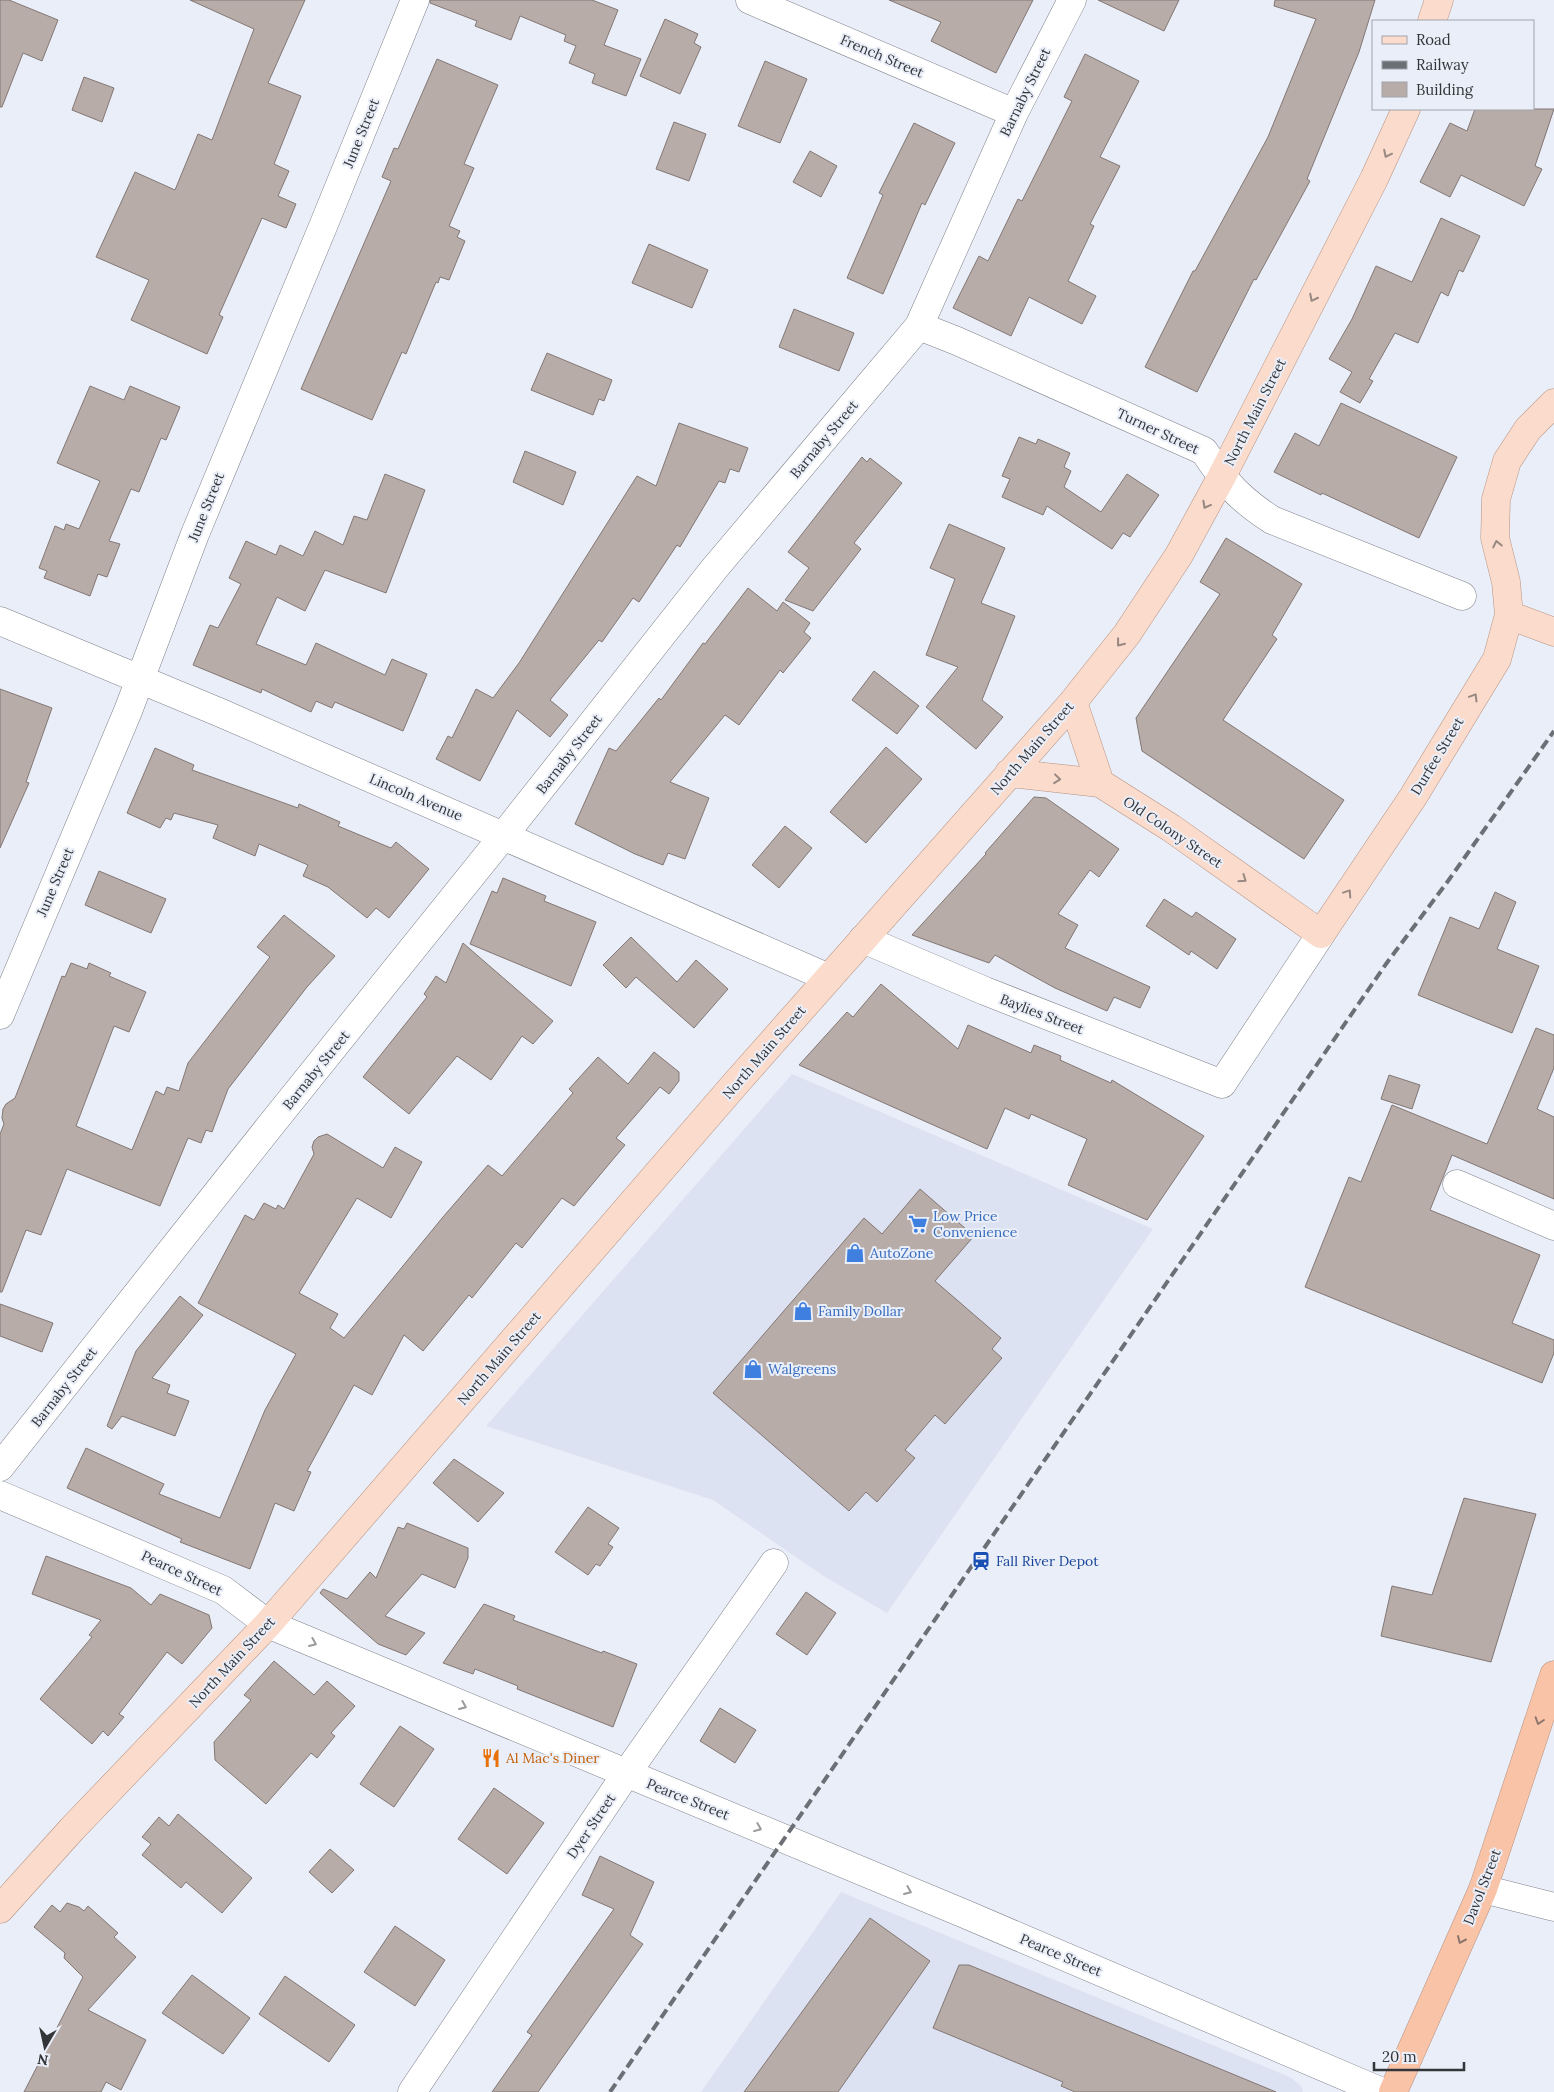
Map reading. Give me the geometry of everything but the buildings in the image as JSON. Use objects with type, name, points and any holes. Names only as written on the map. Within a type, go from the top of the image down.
[{"type":"highway","name":"Davol Street","points":[[1394,2092],[1483,1889],[1554,1675]]},
{"type":"main road","points":[[1432,20],[1439,0]]},
{"type":"main road","name":"North Main Street","points":[[0,1909],[72,1829],[268,1624],[829,978],[1073,702],[1127,634],[1178,555],[1221,478],[1374,179],[1406,110]]},
{"type":"main road","name":"Durfee Street","points":[[1321,934],[1413,797],[1497,659],[1509,615],[1506,582],[1495,538],[1496,499],[1507,461],[1528,429],[1554,403]]},
{"type":"main road","points":[[1509,615],[1554,632]]},
{"type":"main road","points":[[1073,702],[1100,783]]},
{"type":"main road","name":"Old Colony Street","points":[[1009,773],[1100,783],[1171,828],[1321,934]]},
{"type":"street","name":"June Street","points":[[0,1015],[140,679],[195,534],[321,233],[415,0]]},
{"type":"street","name":"French Street","points":[[750,0],[1014,113]]},
{"type":"street","name":"Barnaby Street","points":[[0,1468],[714,569],[919,326],[1014,113],[1072,0]]},
{"type":"street","name":"Turner Street","points":[[919,326],[957,340],[1204,452],[1221,478],[1252,507],[1272,520],[1462,596]]},
{"type":"street","name":"Lincoln Avenue","points":[[0,621],[504,835],[829,978]]},
{"type":"street","name":"Durfee Street","points":[[1222,1084],[1321,934]]},
{"type":"street","name":"Baylies Street","points":[[863,940],[985,991],[1222,1084]]},
{"type":"street","points":[[1457,1184],[1554,1226]]},
{"type":"street","name":"Pearce Street","points":[[0,1495],[223,1590],[268,1624],[965,1914],[1382,2092]]},
{"type":"street","name":"Dyer Street","points":[[412,2092],[626,1774],[774,1563]]},
{"type":"street","points":[[1483,1889],[1554,1907]]},
{"type":"shaded area","points":[[792,1074],[1153,1229],[887,1613],[822,1575],[713,1500],[486,1426]]},
{"type":"shaded area","points":[[841,1892],[1290,2077],[1301,2086],[1303,2092],[701,2092]]},
{"type":"railway","points":[[610,2092],[1386,964],[1448,881],[1554,731]]},
{"type":"place","name":"Low Price Convenience","points":[[918,1224]]},
{"type":"place","name":"AutoZone","points":[[855,1253]]},
{"type":"place","name":"Family Dollar","points":[[803,1311]]},
{"type":"place","name":"Walgreens","points":[[753,1369]]},
{"type":"place","name":"Fall River Depot","points":[[981,1561]]},
{"type":"place","name":"Al Mac's Diner","points":[[491,1758]]}]
